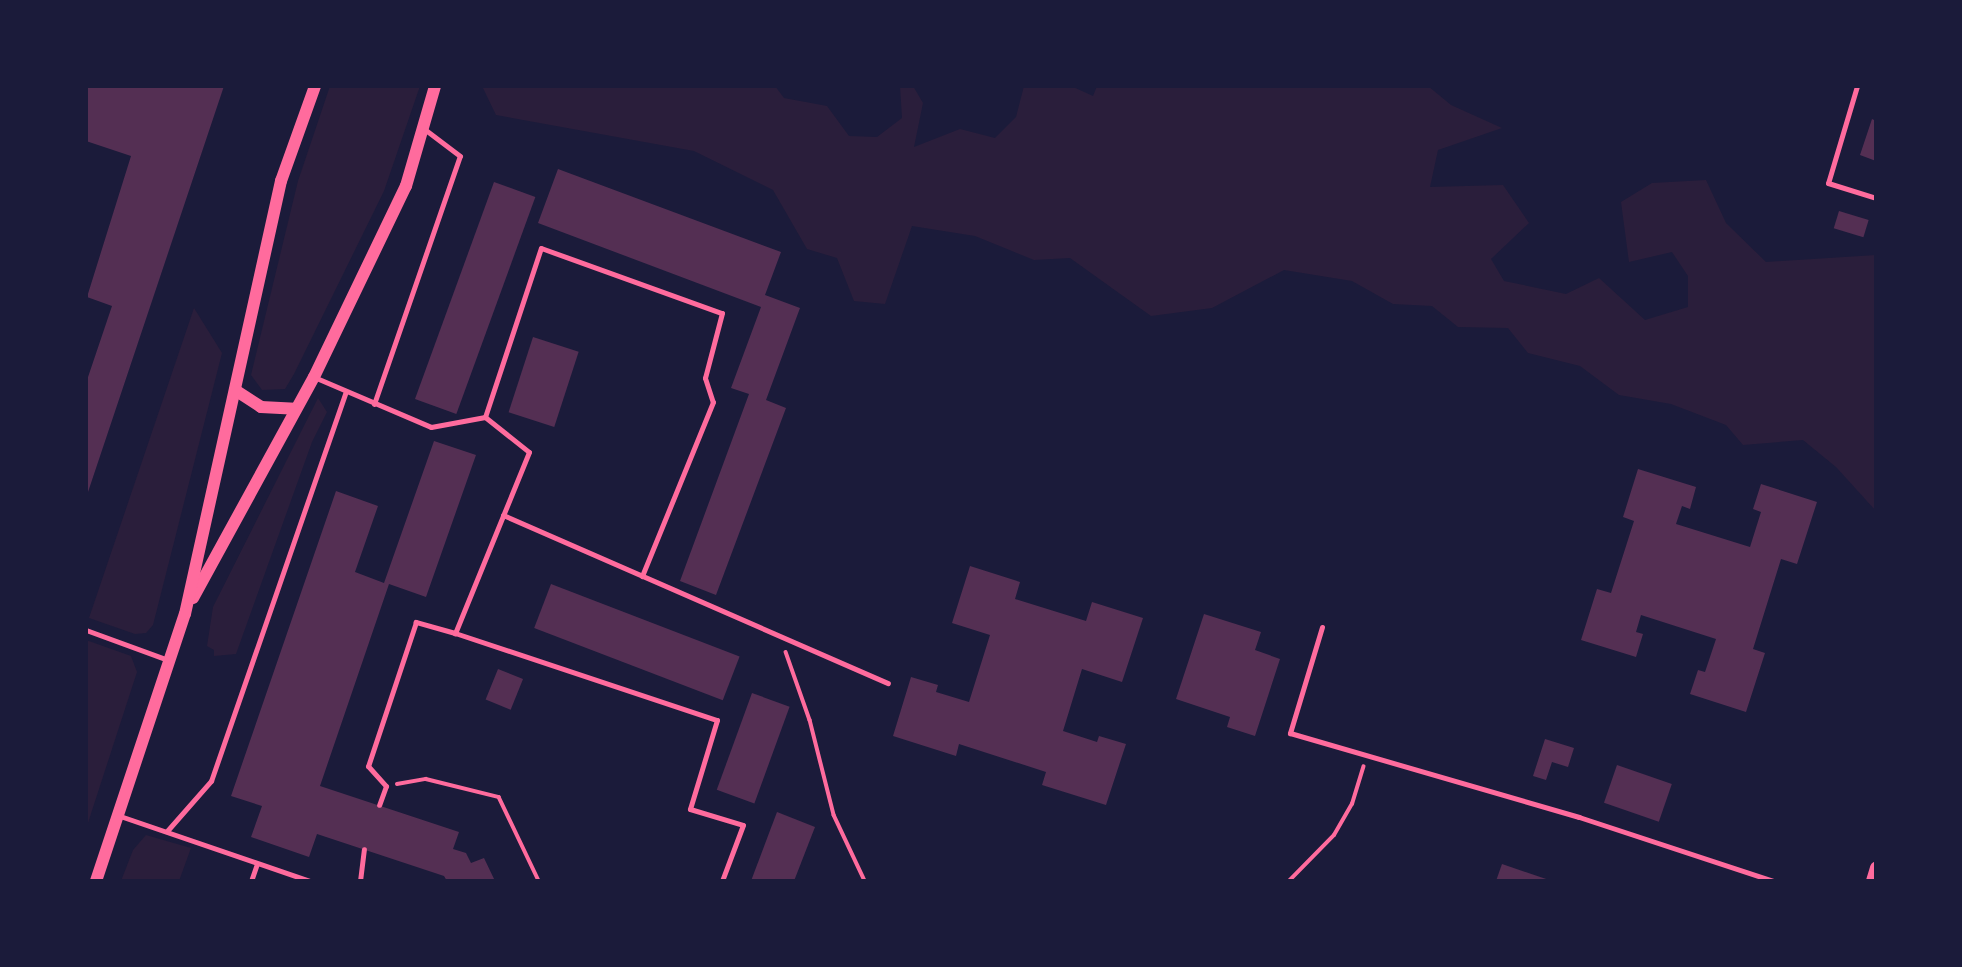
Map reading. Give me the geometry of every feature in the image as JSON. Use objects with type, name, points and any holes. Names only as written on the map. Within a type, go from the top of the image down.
[{"type":"street","points":[[96,881],[172,661],[185,614],[281,181],[315,86]]},
{"type":"street","points":[[185,614],[314,377],[406,187],[435,86]]},
{"type":"street","points":[[235,390],[261,407],[295,409]]},
{"type":"street","points":[[1872,881],[1876,868]]},
{"type":"lane","points":[[1857,86],[1828,183],[1876,198]]},
{"type":"lane","points":[[374,404],[460,156],[423,128]]},
{"type":"lane","points":[[485,417],[541,248],[722,313],[705,377],[713,402],[642,576]]},
{"type":"lane","points":[[314,377],[431,428],[485,417]]},
{"type":"lane","points":[[167,831],[211,781],[346,392]]},
{"type":"lane","points":[[455,633],[529,452],[485,417]]},
{"type":"lane","points":[[503,515],[888,683]]},
{"type":"lane","points":[[379,805],[386,786],[368,766],[416,622],[717,720],[690,809],[743,825],[722,881]]},
{"type":"lane","points":[[1322,627],[1290,733],[1774,881]]},
{"type":"lane","points":[[86,630],[172,661]]},
{"type":"lane","points":[[120,816],[310,881]]},
{"type":"lane","points":[[360,881],[364,849]]},
{"type":"lane","points":[[251,881],[257,864]]},
{"type":"path","points":[[780,635],[810,720],[834,815],[865,881]]},
{"type":"path","points":[[1289,881],[1334,835],[1352,804],[1367,755]]},
{"type":"path","points":[[386,786],[426,779],[499,797],[539,881]]},
{"type":"shaded area","points":[[330,86],[420,86],[384,191],[294,374],[285,389],[262,390],[251,375],[298,181]]},
{"type":"shaded area","points":[[482,86],[775,86],[784,98],[827,106],[849,136],[877,137],[902,118],[900,86],[913,86],[923,103],[914,147],[960,129],[995,138],[1016,117],[1024,86],[1071,86],[1093,96],[1097,86],[1428,86],[1451,105],[1502,128],[1438,150],[1430,187],[1503,185],[1529,223],[1491,259],[1504,281],[1566,294],[1599,278],[1645,320],[1688,307],[1688,276],[1672,252],[1629,262],[1621,202],[1652,183],[1706,180],[1726,223],[1766,262],[1876,255],[1876,511],[1836,467],[1803,440],[1743,445],[1726,425],[1671,404],[1619,395],[1580,366],[1528,353],[1508,328],[1458,327],[1432,306],[1393,304],[1352,281],[1284,270],[1212,308],[1151,316],[1070,258],[1034,260],[975,236],[912,226],[885,304],[854,301],[837,258],[807,249],[773,190],[694,151],[496,115]]},
{"type":"shaded area","points":[[194,308],[222,353],[153,625],[146,633],[135,634],[89,618]]},
{"type":"shaded area","points":[[318,398],[327,412],[312,442],[236,654],[214,656],[214,650],[207,646],[213,607]]},
{"type":"shaded area","points":[[86,640],[131,656],[137,672],[86,829]]},
{"type":"shaded area","points":[[146,835],[191,848],[179,881],[121,881],[133,850]]},
{"type":"building","points":[[86,86],[224,86],[86,498],[86,383],[112,306],[87,297],[131,156],[86,141]]},
{"type":"building","points":[[1872,119],[1876,121],[1876,161],[1860,155]]},
{"type":"building","points":[[558,169],[781,252],[765,295],[800,308],[766,400],[786,408],[716,595],[680,581],[749,394],[731,388],[761,307],[538,223]]},
{"type":"building","points":[[494,182],[535,197],[456,414],[415,399]]},
{"type":"building","points":[[1839,211],[1869,220],[1863,237],[1834,228]]},
{"type":"building","points":[[533,337],[579,352],[554,427],[509,412]]},
{"type":"building","points":[[434,441],[476,455],[426,597],[389,584],[320,786],[459,832],[453,849],[466,853],[471,863],[484,858],[495,881],[447,881],[444,876],[317,834],[309,857],[251,837],[262,806],[231,796],[336,491],[378,506],[355,572],[384,583]]},
{"type":"building","points":[[1638,469],[1696,487],[1690,509],[1682,506],[1676,524],[1750,547],[1761,512],[1753,509],[1761,484],[1817,502],[1797,564],[1781,559],[1753,649],[1765,653],[1746,712],[1690,694],[1698,670],[1705,672],[1716,639],[1641,615],[1636,632],[1643,634],[1636,657],[1581,640],[1597,589],[1611,593],[1634,521],[1623,517]]},
{"type":"building","points":[[970,566],[1020,582],[1015,599],[1086,621],[1092,602],[1143,618],[1122,682],[1082,669],[1063,731],[1097,742],[1099,736],[1126,744],[1106,805],[1042,785],[1046,772],[959,744],[956,756],[893,736],[911,677],[938,685],[936,692],[969,702],[990,635],[952,623]]},
{"type":"building","points":[[551,584],[740,656],[723,700],[534,628]]},
{"type":"building","points":[[1204,614],[1261,632],[1255,650],[1280,659],[1255,736],[1227,727],[1230,717],[1176,699]]},
{"type":"building","points":[[498,669],[523,679],[511,710],[486,700]]},
{"type":"building","points":[[752,693],[790,707],[754,803],[717,790]]},
{"type":"building","points":[[1545,739],[1574,748],[1568,767],[1552,762],[1546,780],[1533,776]]},
{"type":"building","points":[[1617,765],[1672,784],[1659,822],[1604,803]]},
{"type":"building","points":[[777,812],[815,827],[794,881],[751,881]]},
{"type":"building","points":[[1502,864],[1552,881],[1496,881]]}]
